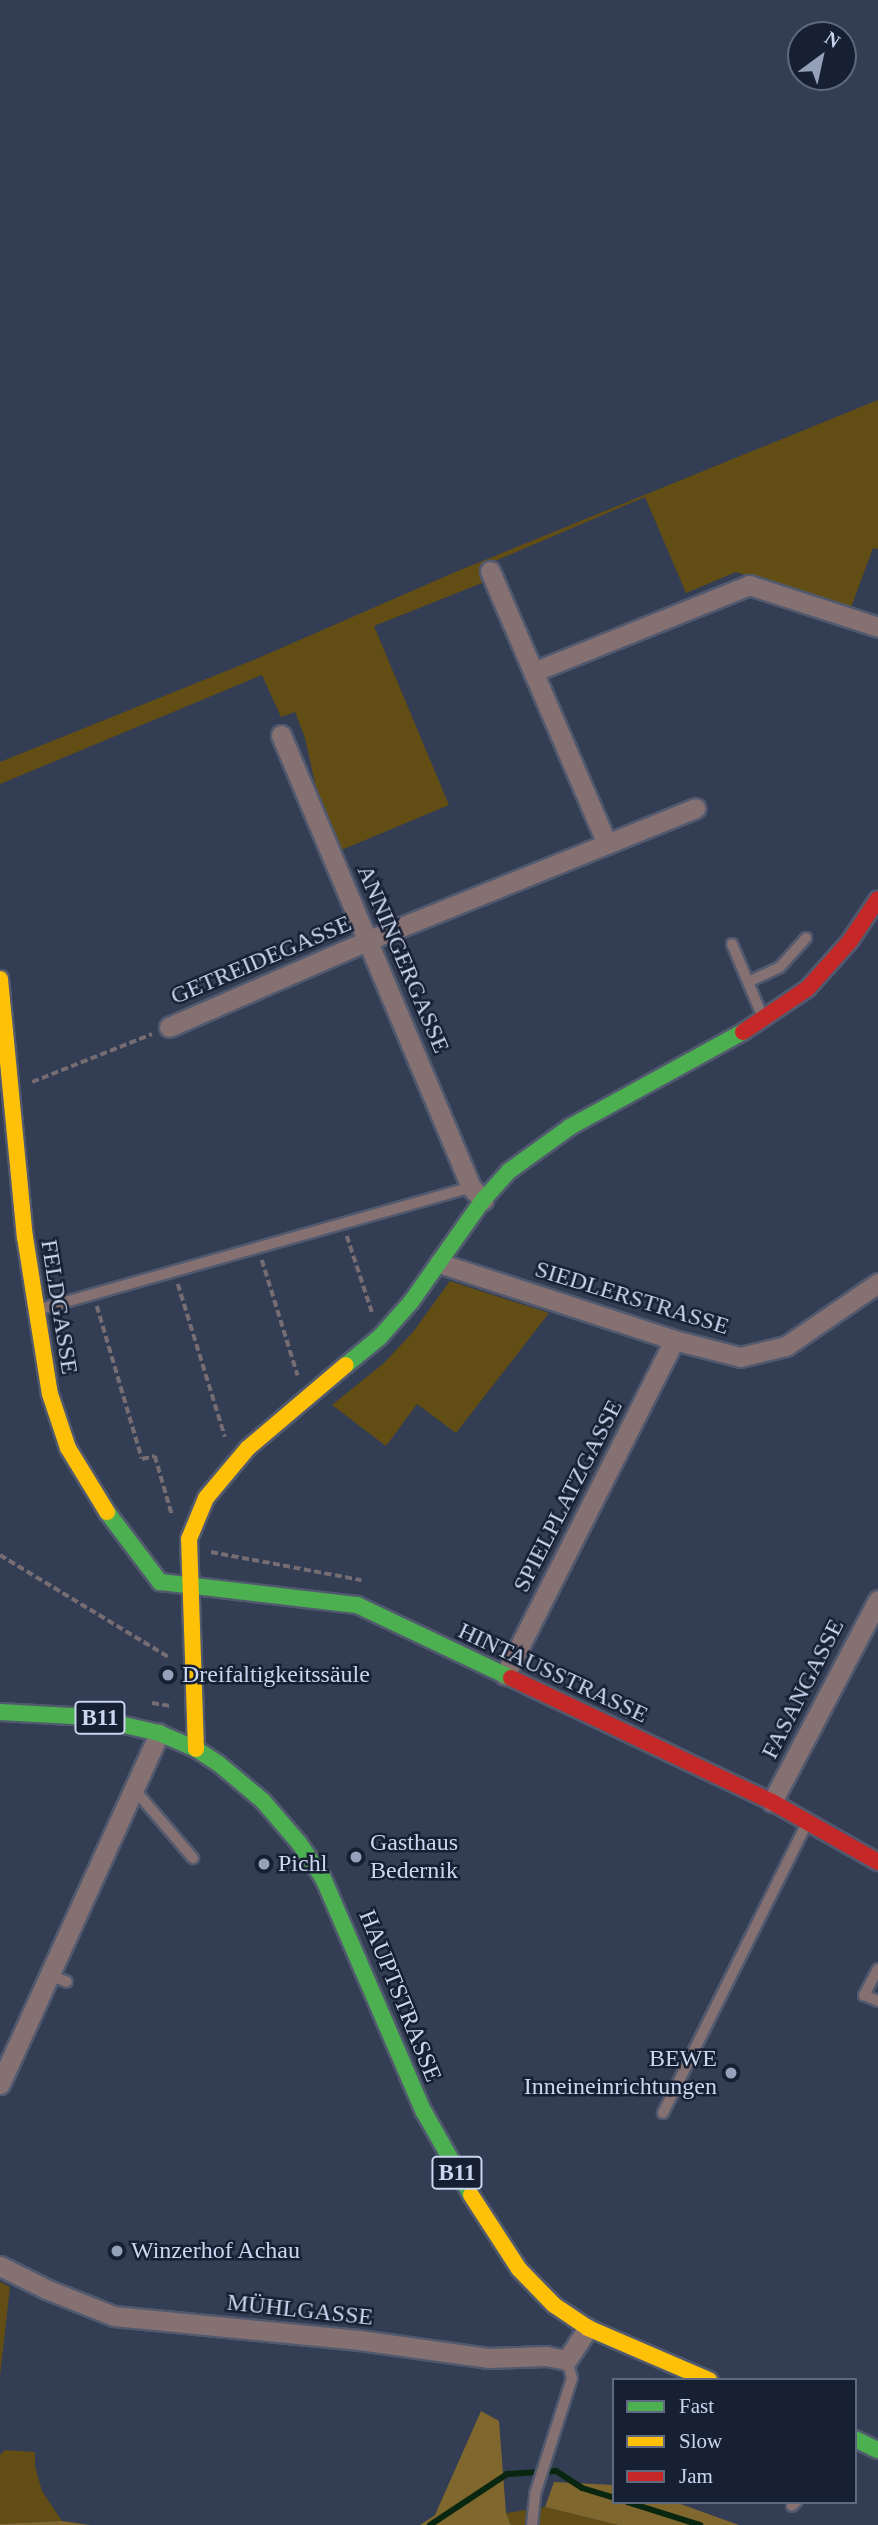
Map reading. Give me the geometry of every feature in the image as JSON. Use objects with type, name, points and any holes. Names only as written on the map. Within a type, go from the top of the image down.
[{"type":"street","points":[[490,571],[607,844]]},
{"type":"street","points":[[533,672],[749,585],[878,627]]},
{"type":"street","name":"ANNINGERGASSE","points":[[281,735],[477,1193]]},
{"type":"street","name":"GETREIDEGASSE","points":[[169,1027],[369,940],[695,808]]},
{"type":"street","points":[[195,1749],[189,1539],[206,1498],[248,1448],[380,1337],[439,1263],[477,1193],[570,1127],[764,1020],[808,988],[850,941],[878,898]]},
{"type":"street","name":"FELDGASSE","points":[[0,979],[16,1158],[50,1394],[65,1439],[82,1474],[109,1517],[160,1582],[189,1584]]},
{"type":"street","name":"SIEDLERSTRASSE","points":[[439,1263],[674,1340],[740,1357],[786,1346],[878,1283]]},
{"type":"street","name":"SPIELPLATZGASSE","points":[[505,1675],[674,1340]]},
{"type":"street","name":"HINTAUSSTRASSE","points":[[189,1584],[357,1605],[772,1802],[878,1862]]},
{"type":"street","name":"FASANGASSE","points":[[772,1802],[878,1600]]},
{"type":"street","name":"HAUPTSTRASSE","points":[[0,1712],[89,1717],[159,1733],[195,1749],[263,1801],[316,1866],[340,1911],[424,2112],[460,2178],[519,2269],[554,2305],[588,2328],[704,2378]]},
{"type":"street","points":[[0,2084],[58,1978],[134,1788],[159,1733]]},
{"type":"street","name":"MÜHLGASSE","points":[[0,2266],[46,2289],[114,2316],[359,2340],[488,2358],[545,2356],[567,2360]]},
{"type":"street","points":[[567,2360],[588,2328]]},
{"type":"street","points":[[857,2440],[878,2450]]},
{"type":"lane","points":[[748,982],[780,967],[806,938]]},
{"type":"lane","points":[[733,944],[764,1020]]},
{"type":"lane","points":[[36,1310],[343,1224],[477,1193]]},
{"type":"lane","points":[[134,1788],[193,1858]]},
{"type":"lane","points":[[663,2113],[807,1822]]},
{"type":"lane","points":[[878,1969],[864,1995],[878,2001]]},
{"type":"lane","points":[[532,2525],[535,2494],[572,2378],[567,2360]]},
{"type":"path","points":[[11,1091],[169,1027]]},
{"type":"path","points":[[343,1224],[380,1337]]},
{"type":"path","points":[[258,1248],[305,1400]]},
{"type":"path","points":[[174,1272],[233,1465]]},
{"type":"path","points":[[93,1294],[142,1459],[155,1456],[177,1529],[204,1550],[354,1577],[366,1583]]},
{"type":"path","points":[[0,1555],[192,1672]]},
{"type":"shaded area","points":[[878,400],[878,549],[873,548],[850,610],[736,572],[686,593],[645,497],[481,567],[487,581],[374,626],[449,805],[339,851],[320,806],[305,738],[295,712],[281,717],[262,675],[0,784],[0,762],[256,659],[460,570]]},
{"type":"shaded area","points":[[450,1281],[549,1313],[456,1433],[417,1404],[386,1446],[332,1405],[384,1363],[413,1332]]},
{"type":"shaded area","points":[[0,2282],[10,2287],[0,2376]]},
{"type":"shaded area","points":[[481,2411],[499,2421],[506,2513],[511,2525],[420,2525],[435,2515]]},
{"type":"shaded area","points":[[5,2450],[35,2452],[35,2466],[42,2491],[62,2521],[0,2524],[0,2455]]},
{"type":"shaded area","points":[[554,2482],[612,2485],[612,2504],[681,2504],[739,2525],[618,2525],[545,2507]]},
{"type":"shaded area","points":[[545,2507],[618,2525],[511,2525],[506,2513]]},
{"type":"shaded area","points":[[62,2521],[90,2525],[0,2525],[0,2524]]},
{"type":"waterway","points":[[430,2525],[507,2474],[556,2471],[582,2488],[612,2497]]},
{"type":"waterway","points":[[633,2504],[700,2525]]},
{"type":"traffic: fast","points":[[346,1365],[380,1337],[411,1302],[483,1200],[509,1171],[570,1127],[743,1032]]},
{"type":"traffic: fast","points":[[107,1512],[160,1582],[357,1605],[511,1678]]},
{"type":"traffic: fast","points":[[0,1712],[89,1717],[159,1733],[196,1749],[219,1764],[263,1801],[299,1843],[323,1878],[424,2112],[471,2195]]},
{"type":"traffic: fast","points":[[857,2440],[878,2450]]},
{"type":"traffic: slow","points":[[0,979],[25,1237],[50,1394],[68,1448],[107,1512]]},
{"type":"traffic: slow","points":[[196,1749],[189,1539],[206,1498],[248,1448],[346,1365]]},
{"type":"traffic: slow","points":[[471,2195],[519,2269],[554,2305],[588,2328],[704,2378]]},
{"type":"traffic: jam","points":[[743,1032],[808,988],[850,941],[878,899]]},
{"type":"traffic: jam","points":[[511,1678],[772,1802],[878,1862]]},
{"type":"place","name":"Dreifaltigkeitssäule","points":[[168,1675]]},
{"type":"place","name":"Gasthaus Bedernik","points":[[356,1857]]},
{"type":"place","name":"Pichl","points":[[264,1864]]},
{"type":"place","name":"BEWE Inneineinrichtungen","points":[[731,2073]]},
{"type":"place","name":"Winzerhof Achau","points":[[117,2251]]}]
